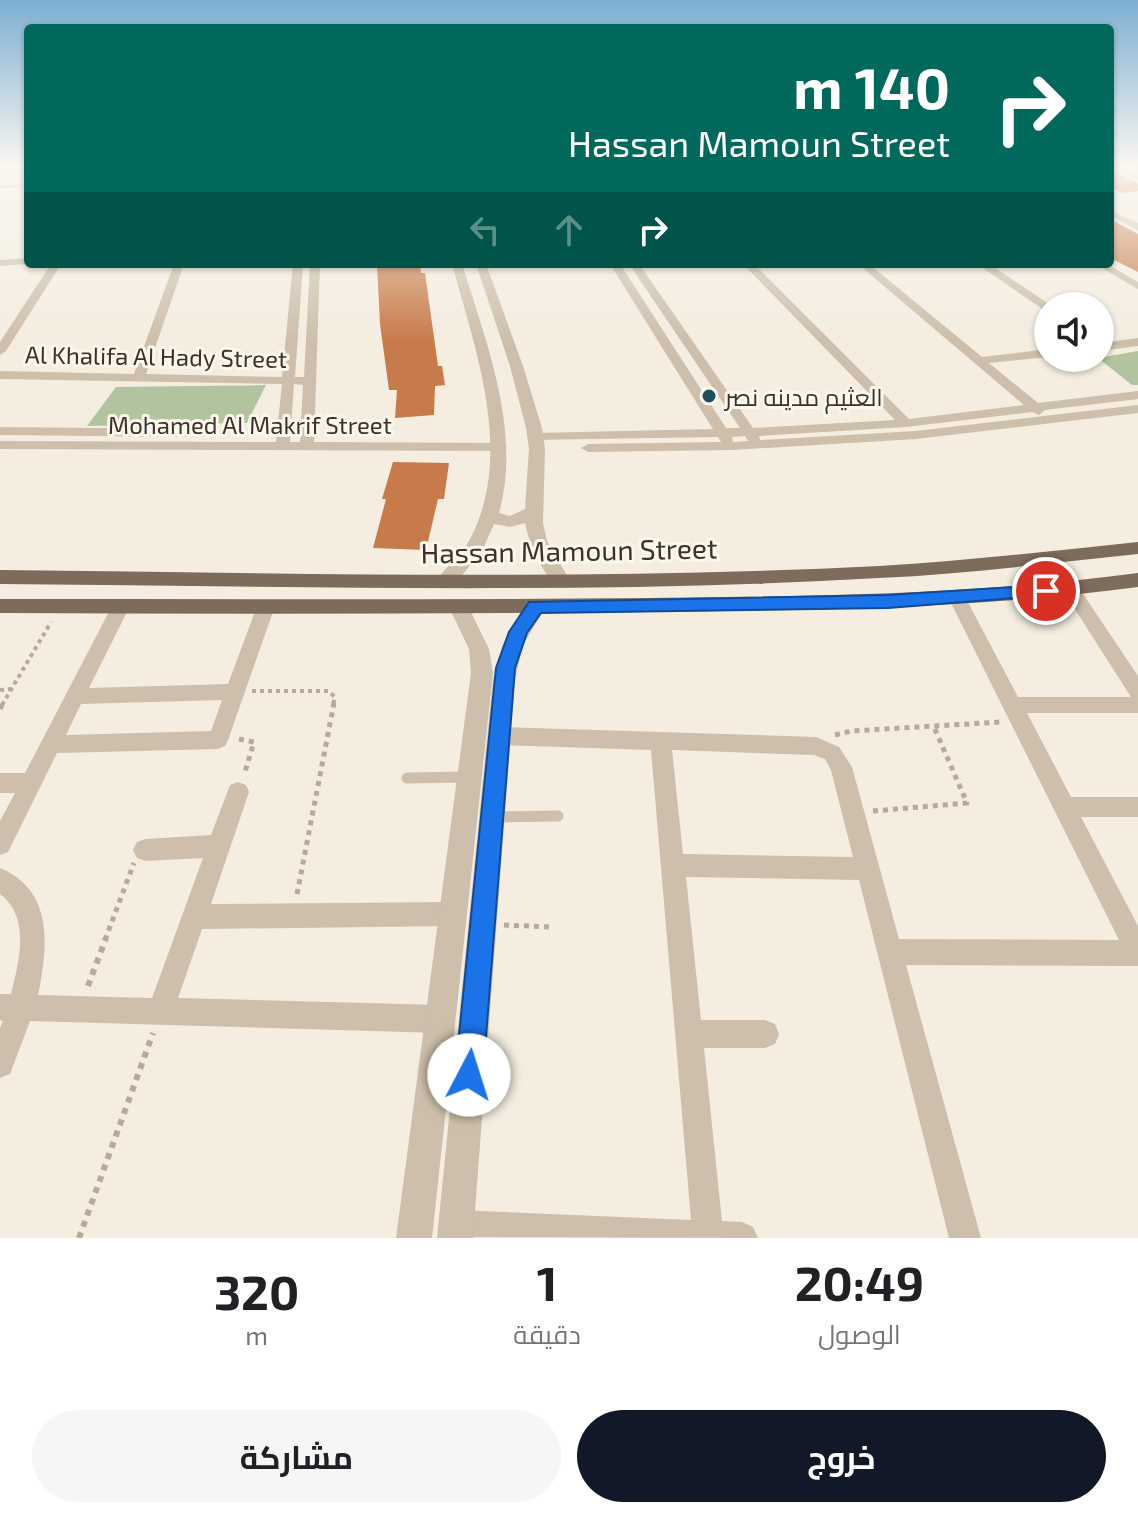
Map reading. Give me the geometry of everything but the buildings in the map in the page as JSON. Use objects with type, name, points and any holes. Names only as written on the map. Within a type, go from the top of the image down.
[{"type":"main road","name":"Hassan Mamoun Street","points":[[0,577],[447,580],[877,572],[1138,548]]},
{"type":"main road","name":"Hassan Mamoun Street","points":[[0,606],[459,607],[888,602],[1135,584]]},
{"type":"street","points":[[0,263],[24,261]]},
{"type":"street","points":[[0,351],[53,268]]},
{"type":"street","points":[[139,376],[178,268]]},
{"type":"street","points":[[284,440],[298,268]]},
{"type":"street","points":[[308,441],[315,268]]},
{"type":"street","points":[[447,580],[477,547],[489,514],[500,441],[493,397],[458,268]]},
{"type":"street","points":[[482,268],[536,443],[532,512],[537,544],[560,579]]},
{"type":"street","points":[[618,268],[731,446]]},
{"type":"street","points":[[637,268],[753,439]]},
{"type":"street","points":[[752,268],[906,423]]},
{"type":"street","points":[[868,268],[1051,421]]},
{"type":"street","points":[[988,268],[1034,299]]},
{"type":"street","points":[[1107,268],[1138,286]]},
{"type":"street","points":[[472,319],[499,316]]},
{"type":"street","points":[[1114,344],[1138,342]]},
{"type":"street","points":[[979,361],[1034,355]]},
{"type":"street","name":"Al Khalifa Al Hady Street","points":[[0,375],[310,381]]},
{"type":"street","points":[[536,443],[731,446],[753,439],[1138,395]]},
{"type":"street","points":[[536,443],[722,432],[753,439],[916,435],[1138,409]]},
{"type":"street","name":"Mohamed Al Makrif Street","points":[[0,431],[308,441],[500,441]]},
{"type":"street","name":"Mohamed Al Makrif Street","points":[[0,445],[284,440]]},
{"type":"street","points":[[489,514],[509,522],[524,519],[532,512]]},
{"type":"street","points":[[1016,713],[1135,706],[1071,589]]},
{"type":"street","points":[[888,952],[1138,952],[957,597]]},
{"type":"street","points":[[0,844],[121,606]]},
{"type":"street","points":[[51,744],[218,740],[266,606]]},
{"type":"street","points":[[414,1238],[469,777],[495,659],[536,606]]},
{"type":"street","points":[[459,607],[473,634],[495,659],[499,736],[456,1232],[742,1238]]},
{"type":"street","points":[[75,696],[235,692]]},
{"type":"street","points":[[499,736],[816,746],[825,748],[838,759],[965,1238]]},
{"type":"street","points":[[661,740],[708,1237]]},
{"type":"street","points":[[0,783],[31,783]]},
{"type":"street","points":[[161,1010],[238,792]]},
{"type":"street","points":[[1064,807],[1138,807]]},
{"type":"street","points":[[145,850],[219,846]]},
{"type":"street","points":[[673,865],[866,869]]},
{"type":"street","points":[[0,880],[20,891],[28,909],[33,937],[11,1006],[0,1064]]},
{"type":"street","points":[[194,917],[453,914]]},
{"type":"street","points":[[11,1006],[440,1019]]},
{"type":"street","points":[[690,1034],[765,1034]]},
{"type":"lane","points":[[407,778],[469,777]]},
{"type":"lane","points":[[492,817],[558,816]]},
{"type":"path","points":[[0,709],[60,606]]},
{"type":"path","points":[[0,690],[11,689]]},
{"type":"path","points":[[235,692],[328,691],[335,697],[293,916]]},
{"type":"path","points":[[816,746],[851,731],[934,727],[1016,713]]},
{"type":"path","points":[[851,812],[967,803],[934,727]]},
{"type":"path","points":[[218,740],[250,739],[254,742],[238,792]]},
{"type":"path","points":[[80,1007],[137,855],[145,850]]},
{"type":"path","points":[[482,923],[550,927]]},
{"type":"path","points":[[79,1238],[161,1010]]},
{"type":"green space","points":[[1138,351],[1138,385],[1132,385],[1114,371],[1114,355]]},
{"type":"green space","points":[[266,385],[247,423],[87,426],[116,387]]},
{"type":"place","name":"العثيم مدينه نصر","points":[[709,396]]},
{"type":"route","points":[[469,1075],[505,668],[518,632],[536,606],[888,602],[1046,591]]}]
